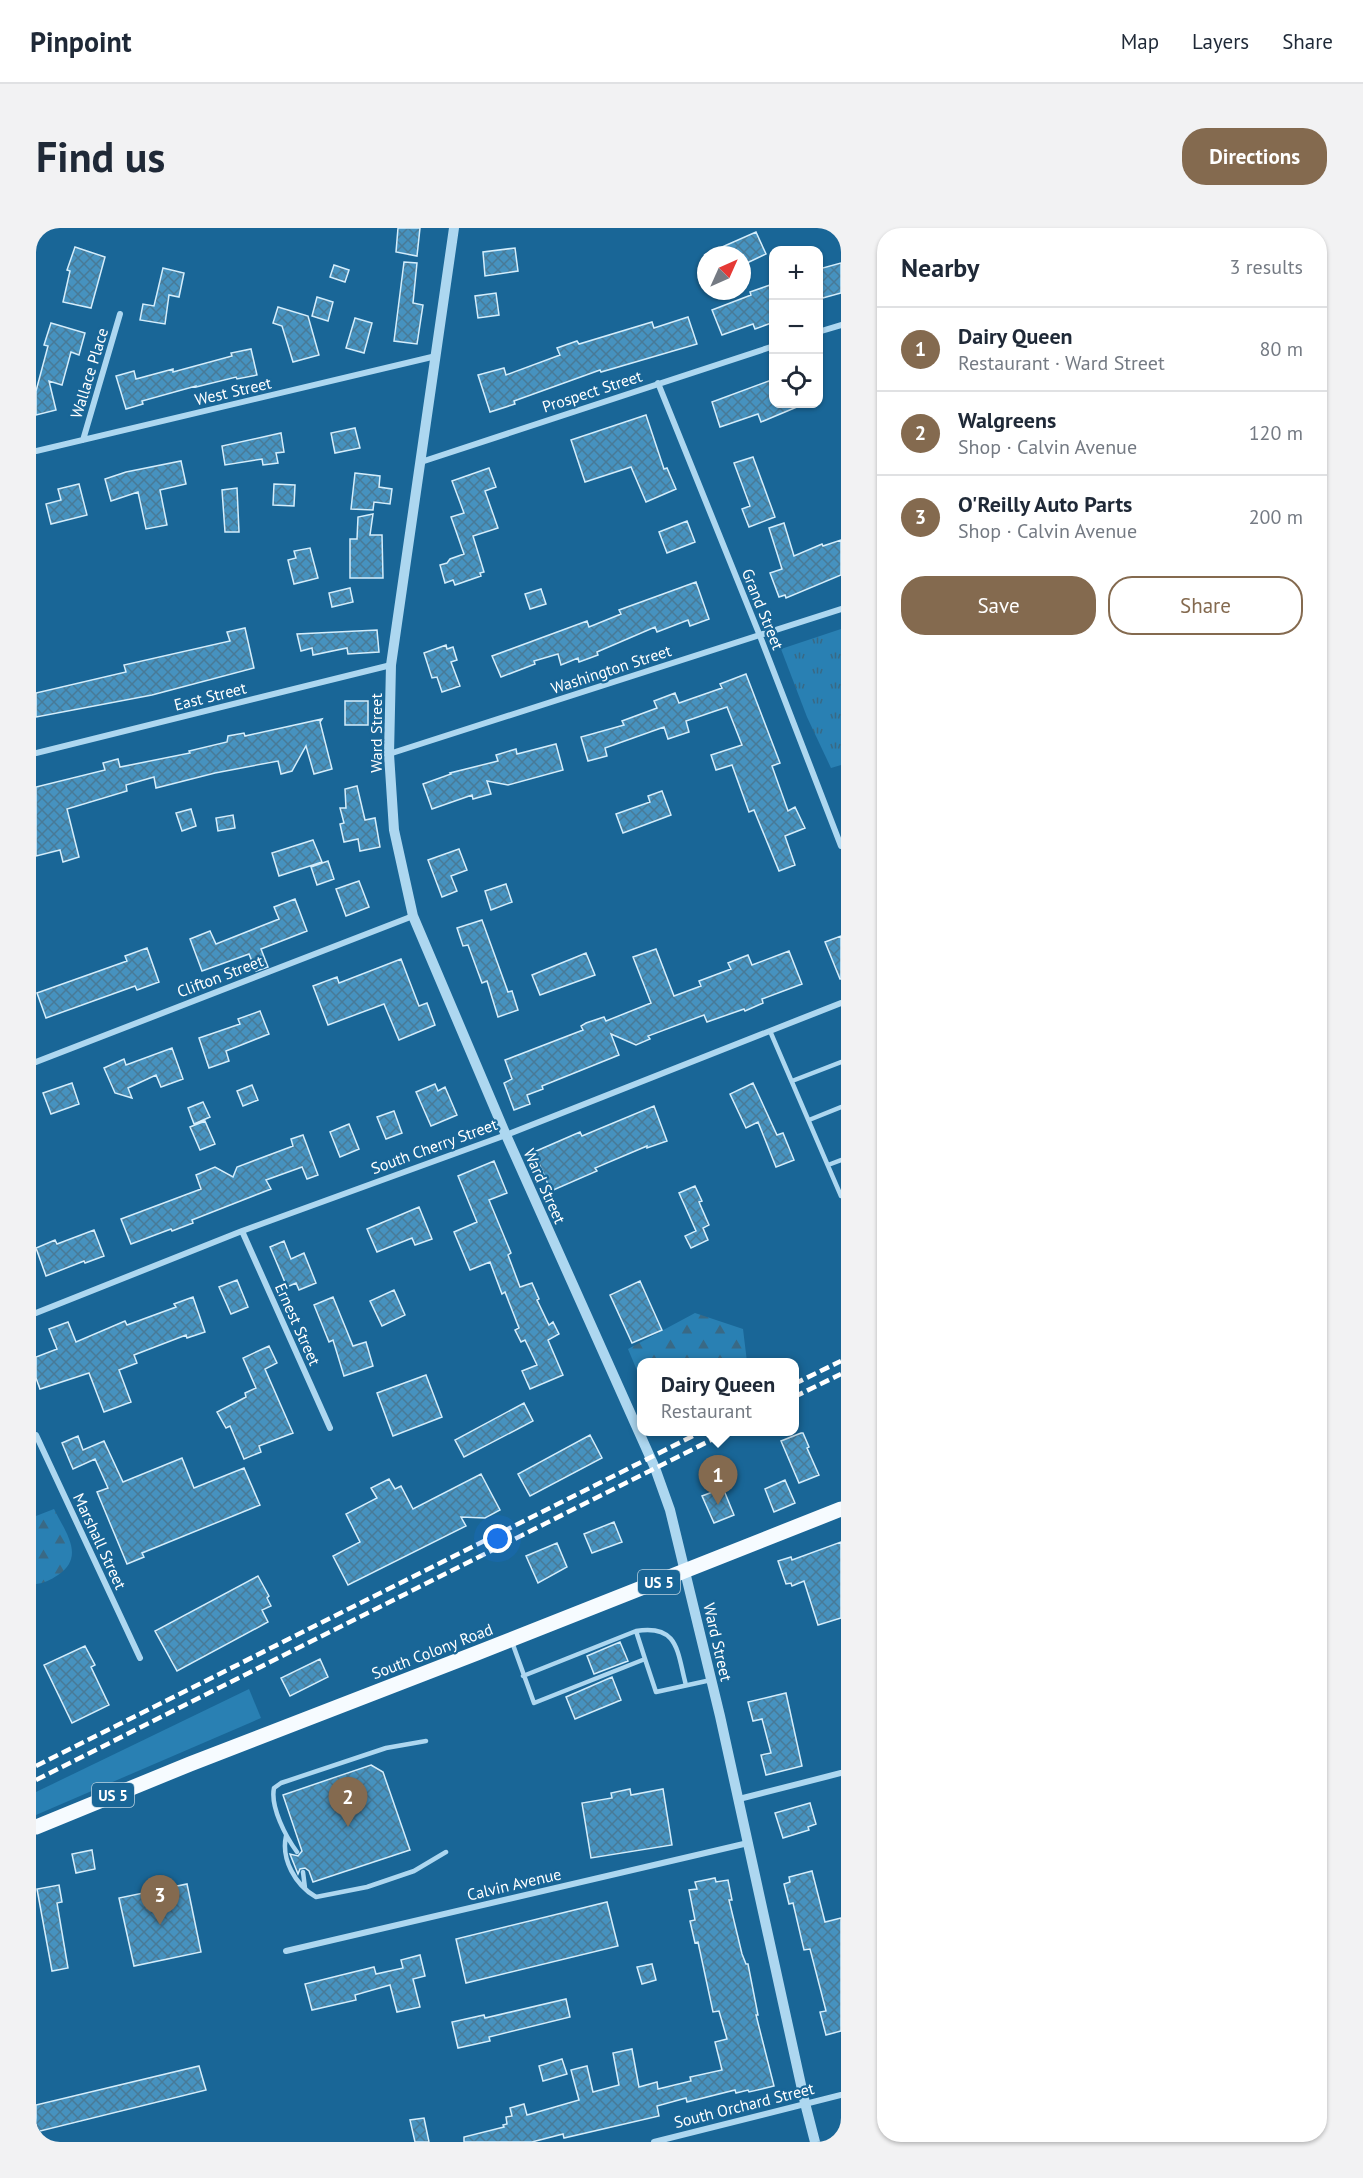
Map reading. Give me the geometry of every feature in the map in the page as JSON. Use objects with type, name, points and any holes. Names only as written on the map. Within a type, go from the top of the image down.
[{"type":"main road","name":"South Colony Road","points":[[36,1827],[841,1509]]},
{"type":"street","name":"Ward Street","points":[[454,228],[391,665],[389,753],[394,830],[413,916],[506,1135],[637,1428]]},
{"type":"street","name":"Wallace Place","points":[[83,440],[120,315]]},
{"type":"street","points":[[823,331],[841,325]]},
{"type":"street","name":"Prospect Street","points":[[420,462],[769,348]]},
{"type":"street","name":"West Street","points":[[36,450],[436,356]]},
{"type":"street","name":"Grand Street","points":[[658,383],[760,636],[841,846]]},
{"type":"street","name":"Washington Street","points":[[389,753],[841,609]]},
{"type":"street","name":"East Street","points":[[36,753],[391,665]]},
{"type":"street","name":"Clifton Street","points":[[36,1062],[413,916]]},
{"type":"street","name":"South Cherry Street","points":[[36,1313],[242,1231],[506,1135],[841,1003]]},
{"type":"street","name":"Ernest Street","points":[[242,1231],[330,1428]]},
{"type":"street","name":"Marshall Street","points":[[36,1435],[140,1658]]},
{"type":"street","name":"Ward Street","points":[[641,1436],[663,1486],[686,1571],[815,2142]]},
{"type":"street","points":[[739,1798],[841,1773]]},
{"type":"street","name":"Calvin Avenue","points":[[286,1951],[749,1843]]},
{"type":"street","name":"South Orchard Street","points":[[654,2142],[841,2095]]},
{"type":"lane","points":[[770,1031],[841,1196]]},
{"type":"lane","points":[[792,1081],[841,1062]]},
{"type":"lane","points":[[808,1120],[841,1107]]},
{"type":"lane","points":[[828,1165],[841,1160]]},
{"type":"lane","points":[[523,1676],[636,1631],[653,1629],[666,1633],[675,1644],[686,1685]]},
{"type":"lane","points":[[636,1631],[656,1692],[712,1680]]},
{"type":"lane","points":[[511,1640],[534,1703],[645,1659]]},
{"type":"lane","points":[[426,1741],[386,1748],[281,1783],[274,1788],[272,1796],[285,1836],[285,1852],[293,1875],[305,1891],[316,1897],[367,1887],[414,1871],[446,1852]]},
{"type":"lane","points":[[285,1836],[297,1852]]},
{"type":"lane","points":[[303,1872],[305,1891]]},
{"type":"green space","points":[[841,629],[841,765],[831,768],[807,717],[781,649]]},
{"type":"green space","points":[[695,1313],[743,1329],[747,1358],[637,1358],[637,1370],[628,1349]]},
{"type":"green space","points":[[54,1509],[71,1544],[71,1560],[58,1575],[36,1584],[36,1516]]},
{"type":"green space","points":[[249,1689],[261,1718],[36,1815],[36,1792]]},
{"type":"building","points":[[398,228],[420,228],[417,256],[396,252]]},
{"type":"building","points":[[756,232],[766,254],[751,261],[751,246],[724,246]]},
{"type":"building","points":[[75,247],[105,257],[91,308],[63,302],[70,271],[67,270]]},
{"type":"building","points":[[515,248],[518,271],[485,276],[483,252]]},
{"type":"building","points":[[404,262],[417,263],[413,303],[423,305],[417,344],[394,341]]},
{"type":"building","points":[[841,263],[841,293],[823,298],[823,268]]},
{"type":"building","points":[[334,265],[349,270],[345,282],[330,277]]},
{"type":"building","points":[[163,268],[184,273],[179,297],[169,295],[165,324],[140,320],[143,304],[154,306]]},
{"type":"building","points":[[769,285],[769,324],[755,329],[753,324],[722,335],[712,310],[738,300],[751,300],[751,292]]},
{"type":"building","points":[[496,293],[499,315],[478,318],[475,296]]},
{"type":"building","points":[[317,297],[333,302],[328,321],[312,316]]},
{"type":"building","points":[[278,307],[308,316],[319,355],[293,362],[282,326],[273,323]]},
{"type":"building","points":[[688,317],[697,344],[601,372],[600,370],[490,412],[478,375],[504,368],[506,375],[560,355],[557,348],[577,341],[579,344],[652,322],[654,328]]},
{"type":"building","points":[[355,318],[372,323],[364,353],[346,348]]},
{"type":"building","points":[[51,323],[85,333],[79,355],[71,352],[62,385],[49,381],[56,410],[36,415],[36,391],[48,346],[44,345]]},
{"type":"building","points":[[251,349],[257,375],[196,386],[142,401],[143,404],[126,409],[116,376],[134,371],[136,379],[173,369],[173,372],[232,356],[231,353]]},
{"type":"building","points":[[769,381],[769,408],[794,408],[761,422],[758,414],[720,427],[712,402]]},
{"type":"building","points":[[646,415],[664,469],[667,468],[676,489],[646,502],[631,467],[585,482],[571,440]]},
{"type":"building","points":[[355,428],[360,448],[335,453],[331,433]]},
{"type":"building","points":[[281,433],[284,452],[276,453],[278,463],[263,465],[262,459],[225,465],[222,446]]},
{"type":"building","points":[[753,457],[775,517],[749,527],[742,509],[750,506],[734,463]]},
{"type":"building","points":[[181,461],[186,484],[160,490],[167,525],[146,529],[138,492],[111,501],[105,479],[126,472]]},
{"type":"building","points":[[489,468],[496,487],[485,491],[498,528],[473,536],[484,572],[480,573],[481,576],[455,585],[453,580],[445,583],[440,565],[464,554],[451,517],[464,513],[452,481]]},
{"type":"building","points":[[355,473],[380,476],[379,487],[392,489],[390,504],[374,502],[373,510],[351,509]]},
{"type":"building","points":[[79,484],[87,515],[51,524],[46,504],[61,500],[58,489]]},
{"type":"building","points":[[274,484],[295,485],[294,506],[273,505]]},
{"type":"building","points":[[237,488],[239,532],[225,532],[222,490]]},
{"type":"building","points":[[373,514],[370,535],[382,535],[383,578],[350,578],[350,539],[357,539],[358,517]]},
{"type":"building","points":[[687,521],[695,542],[667,553],[659,532]]},
{"type":"building","points":[[784,523],[794,556],[822,544],[823,546],[841,540],[841,575],[786,598],[785,595],[779,597],[770,573],[782,569],[769,528]]},
{"type":"building","points":[[310,548],[318,578],[294,584],[288,560],[296,558],[294,551]]},
{"type":"building","points":[[696,582],[709,619],[690,626],[688,620],[657,632],[655,627],[579,662],[578,658],[561,665],[558,654],[534,661],[535,664],[501,677],[492,656],[587,621],[589,627],[621,614],[619,610]]},
{"type":"building","points":[[350,588],[353,602],[332,607],[329,593]]},
{"type":"building","points":[[541,589],[546,604],[530,609],[525,594]]},
{"type":"building","points":[[245,628],[254,668],[152,695],[36,717],[36,693],[126,672],[124,665],[230,641],[227,632]]},
{"type":"building","points":[[377,630],[379,652],[348,654],[347,648],[313,655],[312,648],[301,651],[297,634]]},
{"type":"building","points":[[446,645],[447,649],[453,647],[457,660],[451,662],[460,686],[442,692],[437,677],[432,678],[424,653]]},
{"type":"building","points":[[746,674],[780,763],[772,766],[788,811],[795,807],[805,828],[785,836],[795,865],[779,871],[754,810],[749,812],[732,765],[716,770],[711,755],[742,745],[727,707],[686,721],[689,732],[668,739],[664,727],[605,748],[607,756],[588,761],[581,737],[624,725],[622,721],[657,708],[654,701],[675,693],[679,703],[722,688],[720,684]]},
{"type":"building","points":[[345,701],[368,701],[368,725],[345,725]]},
{"type":"building","points":[[322,719],[320,722],[332,769],[314,774],[306,746],[292,771],[281,774],[278,761],[215,773],[156,788],[154,777],[126,785],[127,791],[67,809],[79,857],[63,862],[60,850],[36,856],[36,787],[105,770],[103,763],[118,759],[120,767],[190,753],[189,751],[227,742],[228,736],[244,733],[245,736]]},
{"type":"building","points":[[556,744],[563,770],[508,785],[487,781],[491,794],[473,799],[472,795],[432,809],[423,784],[450,773],[498,761],[496,755],[516,749],[517,754]]},
{"type":"building","points":[[357,786],[365,820],[375,818],[380,847],[360,851],[358,839],[344,842],[340,824],[344,823],[340,808],[346,808],[345,789]]},
{"type":"building","points":[[662,791],[671,815],[623,833],[616,814],[650,802],[648,796]]},
{"type":"building","points":[[191,809],[196,826],[182,831],[176,813]]},
{"type":"building","points":[[233,815],[235,828],[218,831],[216,818]]},
{"type":"building","points":[[313,840],[322,862],[279,876],[272,853]]},
{"type":"building","points":[[459,849],[467,870],[451,876],[457,891],[442,897],[428,860]]},
{"type":"building","points":[[328,861],[334,879],[317,885],[311,867]]},
{"type":"building","points":[[359,881],[369,907],[346,916],[336,889]]},
{"type":"building","points":[[506,884],[512,902],[491,910],[485,891]]},
{"type":"building","points":[[295,899],[307,931],[261,949],[268,967],[256,971],[249,954],[202,971],[190,939],[210,931],[216,944],[279,919],[274,907]]},
{"type":"building","points":[[482,920],[508,992],[512,991],[518,1010],[498,1017],[487,981],[482,983],[468,945],[463,946],[457,928]]},
{"type":"building","points":[[841,936],[841,979],[840,979],[825,942]]},
{"type":"building","points":[[147,948],[159,982],[137,990],[135,986],[46,1018],[37,993],[127,961],[125,956]]},
{"type":"building","points":[[656,949],[674,996],[701,986],[699,981],[731,969],[728,963],[748,955],[752,965],[789,951],[802,984],[762,999],[763,1003],[745,1011],[744,1009],[707,1022],[704,1015],[648,1036],[650,1039],[636,1045],[611,1034],[619,1055],[542,1086],[543,1089],[527,1095],[530,1104],[514,1110],[504,1083],[512,1079],[505,1060],[583,1030],[581,1026],[586,1023],[604,1017],[606,1021],[651,1003],[633,957]]},
{"type":"building","points":[[586,953],[595,975],[540,995],[532,975]]},
{"type":"building","points":[[401,959],[419,1006],[427,1003],[435,1025],[399,1040],[384,1004],[328,1025],[313,986],[337,977],[339,983]]},
{"type":"building","points":[[260,1011],[269,1034],[226,1051],[229,1061],[209,1068],[199,1038],[240,1024],[238,1019]]},
{"type":"building","points":[[172,1048],[183,1079],[161,1087],[156,1075],[128,1088],[132,1098],[115,1093],[104,1068],[124,1059],[126,1065]]},
{"type":"building","points":[[72,1083],[79,1104],[51,1114],[43,1093]]},
{"type":"building","points":[[753,1083],[777,1135],[783,1133],[794,1160],[776,1167],[758,1122],[746,1128],[730,1094]]},
{"type":"building","points":[[435,1084],[438,1091],[445,1087],[457,1115],[431,1126],[416,1092]]},
{"type":"building","points":[[252,1085],[258,1100],[243,1106],[237,1091]]},
{"type":"building","points":[[203,1102],[210,1117],[194,1124],[188,1108]]},
{"type":"building","points":[[654,1106],[667,1141],[647,1148],[647,1146],[595,1168],[597,1171],[551,1191],[534,1152],[580,1132],[582,1136]]},
{"type":"building","points":[[394,1111],[402,1133],[386,1139],[377,1117]]},
{"type":"building","points":[[205,1121],[215,1144],[200,1150],[190,1127]]},
{"type":"building","points":[[349,1124],[359,1149],[340,1157],[330,1132]]},
{"type":"building","points":[[303,1135],[318,1175],[307,1179],[302,1167],[266,1180],[271,1189],[192,1220],[193,1223],[131,1244],[121,1219],[201,1189],[196,1175],[215,1167],[233,1177],[237,1167],[293,1146],[291,1139]]},
{"type":"building","points":[[494,1161],[507,1193],[489,1200],[511,1253],[508,1255],[520,1287],[532,1283],[549,1325],[553,1322],[559,1334],[548,1340],[563,1375],[530,1389],[522,1371],[537,1365],[525,1340],[521,1342],[515,1330],[519,1328],[505,1292],[502,1294],[490,1262],[470,1270],[454,1232],[477,1222],[458,1176]]},
{"type":"building","points":[[695,1186],[709,1225],[703,1228],[708,1240],[691,1248],[685,1236],[696,1231],[679,1193]]},
{"type":"building","points":[[419,1207],[432,1239],[415,1245],[412,1238],[377,1252],[367,1229]]},
{"type":"building","points":[[94,1230],[104,1256],[46,1276],[36,1248],[55,1240],[57,1244]]},
{"type":"building","points":[[284,1241],[291,1259],[304,1253],[316,1283],[299,1290],[296,1283],[287,1287],[270,1247]]},
{"type":"building","points":[[237,1280],[248,1307],[231,1314],[219,1287]]},
{"type":"building","points":[[640,1281],[662,1330],[632,1343],[610,1295]]},
{"type":"building","points":[[394,1290],[405,1315],[382,1326],[370,1301]]},
{"type":"building","points":[[193,1297],[205,1332],[187,1338],[186,1335],[134,1355],[137,1363],[119,1370],[131,1402],[104,1412],[89,1373],[40,1389],[36,1378],[36,1357],[57,1349],[49,1329],[68,1322],[76,1342],[125,1321],[127,1325],[176,1307],[174,1304]]},
{"type":"building","points":[[333,1297],[353,1346],[366,1342],[373,1366],[344,1376],[333,1340],[329,1342],[314,1305]]},
{"type":"building","points":[[269,1346],[277,1363],[265,1369],[293,1433],[259,1446],[261,1452],[244,1459],[230,1426],[226,1428],[217,1412],[246,1397],[245,1393],[256,1388],[243,1358]]},
{"type":"building","points":[[426,1375],[442,1417],[393,1436],[377,1393]]},
{"type":"building","points":[[524,1403],[533,1421],[464,1457],[455,1440]]},
{"type":"building","points":[[803,1433],[819,1475],[799,1483],[781,1441],[799,1436]]},
{"type":"building","points":[[590,1435],[602,1458],[530,1496],[518,1474]]},
{"type":"building","points":[[78,1436],[83,1450],[104,1441],[123,1482],[182,1458],[194,1488],[244,1468],[260,1505],[142,1553],[144,1557],[127,1564],[97,1492],[108,1488],[95,1459],[73,1469],[62,1443]]},
{"type":"building","points":[[481,1474],[500,1510],[485,1518],[461,1517],[466,1526],[348,1585],[333,1556],[360,1542],[346,1514],[377,1498],[371,1488],[389,1479],[395,1489],[401,1486],[413,1509]]},
{"type":"building","points":[[785,1480],[795,1503],[774,1512],[765,1489]]},
{"type":"building","points":[[723,1488],[734,1515],[714,1523],[702,1496]]},
{"type":"building","points":[[614,1522],[622,1542],[592,1553],[584,1534]]},
{"type":"building","points":[[841,1542],[841,1618],[818,1625],[804,1581],[792,1586],[791,1583],[786,1584],[778,1561],[791,1557],[792,1560]]},
{"type":"building","points":[[557,1543],[567,1567],[538,1583],[526,1556]]},
{"type":"building","points":[[258,1576],[269,1596],[267,1598],[271,1606],[262,1610],[268,1622],[177,1671],[155,1631]]},
{"type":"building","points":[[620,1642],[628,1661],[594,1674],[587,1656]]},
{"type":"building","points":[[85,1646],[95,1665],[91,1667],[109,1705],[72,1723],[44,1665]]},
{"type":"building","points":[[320,1659],[328,1677],[290,1696],[281,1678]]},
{"type":"building","points":[[612,1677],[621,1700],[575,1719],[566,1697]]},
{"type":"building","points":[[786,1693],[802,1766],[766,1775],[761,1755],[771,1753],[762,1719],[753,1721],[748,1702]]},
{"type":"building","points":[[371,1765],[383,1772],[410,1850],[313,1882],[309,1871],[305,1868],[300,1869],[298,1874],[290,1854],[298,1856],[302,1851],[283,1795]]},
{"type":"building","points":[[630,1789],[631,1795],[663,1789],[672,1845],[591,1858],[582,1803],[612,1798],[611,1793]]},
{"type":"building","points":[[810,1803],[816,1824],[808,1827],[809,1830],[783,1838],[775,1813]]},
{"type":"building","points":[[92,1850],[95,1869],[76,1873],[72,1854]]},
{"type":"building","points":[[812,1871],[825,1922],[841,1918],[841,2031],[826,2035],[820,2012],[826,2011],[810,1949],[804,1950],[793,1903],[789,1904],[784,1884],[790,1882],[789,1877]]},
{"type":"building","points":[[715,1878],[716,1882],[728,1880],[732,1900],[729,1900],[742,1954],[748,1964],[758,2015],[756,2015],[774,2086],[749,2092],[748,2090],[736,2093],[735,2090],[687,2102],[686,2098],[657,2106],[659,2116],[564,2138],[563,2134],[532,2142],[464,2142],[464,2137],[504,2127],[503,2125],[507,2124],[506,2117],[512,2116],[510,2108],[524,2104],[527,2115],[579,2100],[571,2070],[587,2066],[593,2092],[619,2085],[613,2053],[632,2049],[639,2087],[657,2082],[658,2089],[691,2081],[690,2077],[722,2070],[715,2042],[727,2039],[719,2011],[713,2012],[698,1942],[695,1943],[690,1921],[695,1920],[689,1890],[697,1889],[695,1882]]},
{"type":"building","points":[[187,1884],[201,1952],[134,1966],[119,1898]]},
{"type":"building","points":[[59,1885],[62,1902],[57,1903],[68,1968],[52,1971],[37,1889]]},
{"type":"building","points":[[607,1902],[618,1946],[466,1983],[456,1939]]},
{"type":"building","points":[[420,1955],[425,1976],[413,1979],[420,2007],[397,2012],[390,1985],[355,1995],[356,2000],[312,2010],[305,1984],[374,1967],[376,1974],[403,1968],[401,1960]]},
{"type":"building","points":[[652,1964],[656,1980],[642,1984],[637,1967]]},
{"type":"building","points":[[566,1999],[570,2017],[489,2037],[490,2041],[458,2048],[452,2022],[484,2015],[485,2018]]},
{"type":"building","points":[[562,2059],[567,2074],[543,2081],[539,2066]]},
{"type":"building","points":[[199,2066],[206,2090],[36,2132],[36,2105]]},
{"type":"building","points":[[424,2118],[429,2142],[415,2142],[410,2120]]},
{"type":"railway","points":[[799,1382],[841,1361]]},
{"type":"railway","points":[[799,1395],[841,1374]]},
{"type":"railway","points":[[36,1766],[693,1436]]},
{"type":"railway","points":[[36,1780],[719,1436]]},
{"type":"place","name":"Dairy Queen","points":[[718,1505]]},
{"type":"place","name":"Walgreens","points":[[348,1827]]},
{"type":"place","name":"O'Reilly Auto Parts","points":[[160,1925]]}]
